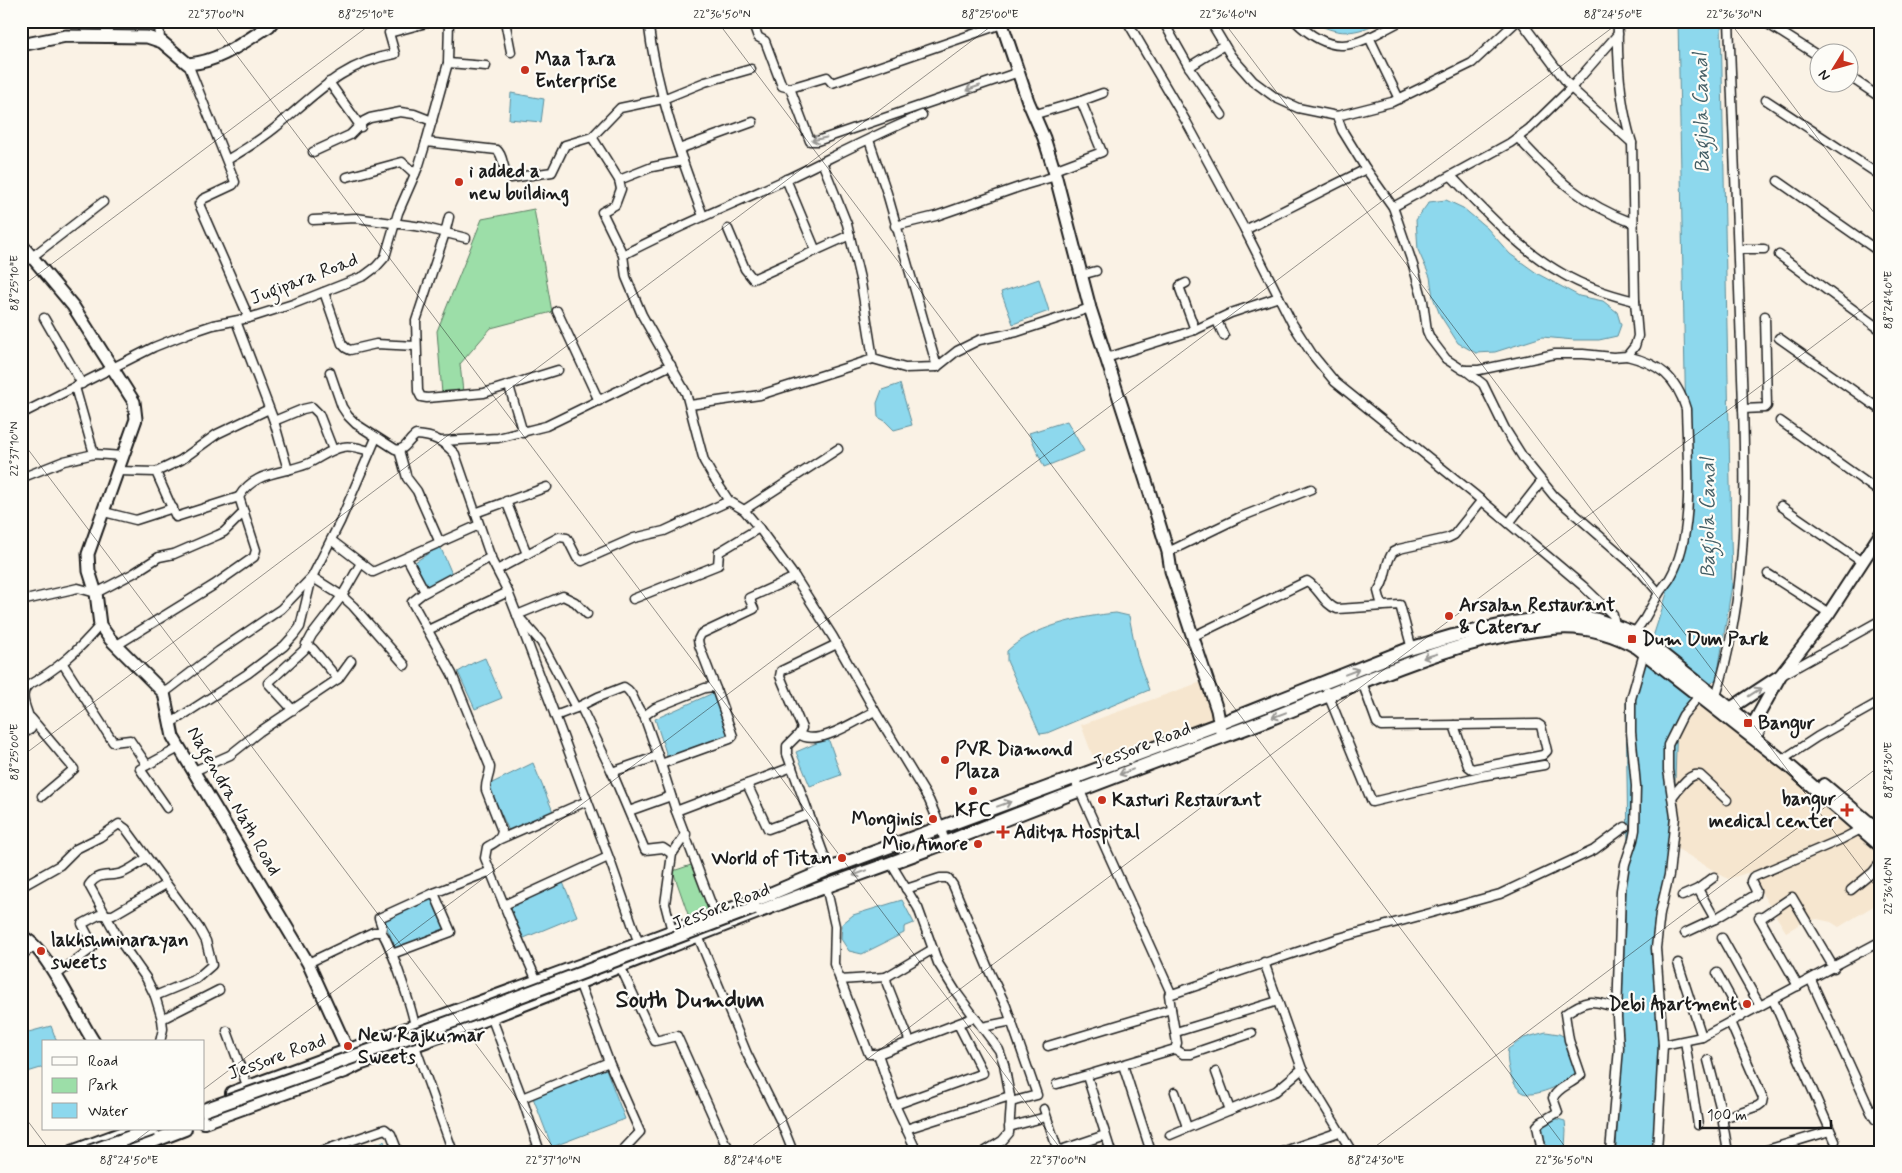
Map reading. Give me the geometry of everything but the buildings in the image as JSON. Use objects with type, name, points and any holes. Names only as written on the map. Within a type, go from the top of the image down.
[{"type":"main road","name":"Jessore Road","points":[[1221,730],[1324,683],[1412,649],[1550,628],[1578,627],[1624,633],[1707,693],[1750,730]]},
{"type":"main road","name":"Jessore Road","points":[[205,1122],[359,1064],[414,1046],[698,936],[829,869],[941,828],[1076,784],[1221,730],[1329,696],[1455,642]]},
{"type":"main road","points":[[1750,730],[1788,756],[1881,834]]},
{"type":"main road","points":[[1750,730],[1881,846]]},
{"type":"main road","name":"Jessore Road","points":[[205,1104],[639,944],[715,914],[765,903],[826,886],[945,842],[1076,784]]},
{"type":"main road","points":[[205,1110],[470,1015],[765,903]]},
{"type":"main road","points":[[72,1152],[131,1130]]},
{"type":"main road","points":[[89,1152],[150,1130]]},
{"type":"main road","points":[[125,1152],[151,1147],[182,1130]]},
{"type":"street","points":[[159,21],[160,41]]},
{"type":"street","points":[[188,64],[202,63],[226,54],[269,26],[273,21]]},
{"type":"street","points":[[227,160],[260,140],[344,71],[378,57],[395,54],[389,33],[434,21]]},
{"type":"street","name":"Jugipara Road","points":[[21,414],[154,347],[213,325],[249,318],[324,292],[364,276],[376,267],[385,257],[395,224],[426,142],[448,63],[450,21]]},
{"type":"street","points":[[505,21],[511,52]]},
{"type":"street","points":[[648,21],[655,70],[663,99],[703,216]]},
{"type":"street","points":[[752,21],[758,37],[765,41],[782,86],[790,88],[827,77],[832,83],[986,30],[1001,22],[1028,101],[1036,114],[1055,173],[1090,308],[1132,434],[1168,552],[1171,571],[1217,710],[1221,730]]},
{"type":"street","points":[[983,21],[986,30]]},
{"type":"street","points":[[1127,21],[1245,230],[1292,323],[1312,354],[1335,382],[1482,500],[1583,586],[1613,614],[1624,633],[1645,618],[1658,593],[1670,578],[1680,553],[1686,530],[1686,409],[1682,396],[1666,372],[1646,360],[1627,356],[1555,354],[1479,370],[1465,370]]},
{"type":"street","points":[[1163,21],[1190,67],[1222,115]]},
{"type":"street","points":[[1210,21],[1231,56],[1253,81],[1276,98],[1298,108],[1337,116],[1399,98],[1472,63],[1519,21],[1571,88],[1632,143]]},
{"type":"street","points":[[1295,21],[1306,32],[1328,45],[1348,45],[1401,21]]},
{"type":"street","points":[[1618,21],[1627,125],[1632,143],[1635,300],[1638,336],[1635,346],[1627,356]]},
{"type":"street","points":[[1657,1152],[1663,1044],[1656,948],[1660,913],[1669,875],[1675,817],[1668,770],[1668,745],[1682,715],[1707,693],[1728,651],[1742,561],[1746,496],[1728,21]]},
{"type":"street","points":[[1768,24],[1810,51]]},
{"type":"street","points":[[1393,207],[1518,138],[1571,88],[1618,34]]},
{"type":"street","points":[[21,45],[66,36],[147,37],[160,41],[188,64],[227,160],[234,184],[203,199],[199,204],[249,318]]},
{"type":"street","points":[[1368,37],[1399,98]]},
{"type":"street","points":[[1190,67],[1224,45]]},
{"type":"street","points":[[448,63],[486,66]]},
{"type":"street","points":[[426,142],[497,150],[501,154],[507,176],[515,179],[552,172],[565,145],[592,137],[620,108],[663,99],[705,82],[751,69]]},
{"type":"street","points":[[790,88],[810,141],[817,141],[1019,72]]},
{"type":"street","points":[[329,82],[361,127]]},
{"type":"street","points":[[1860,84],[1881,98]]},
{"type":"street","points":[[1036,114],[1103,94]]},
{"type":"street","points":[[1766,100],[1881,176]]},
{"type":"street","points":[[895,226],[936,216],[1025,185],[1102,152],[1081,101]]},
{"type":"street","points":[[313,152],[350,135],[361,127],[364,121],[370,118],[400,112],[414,114],[432,121]]},
{"type":"street","points":[[623,255],[922,115]]},
{"type":"street","points":[[1337,116],[1342,130],[1366,169],[1393,207],[1413,264],[1430,338],[1446,359],[1465,370],[1483,384],[1505,429],[1541,482],[1554,496],[1640,571],[1658,593]]},
{"type":"street","points":[[679,149],[753,122]]},
{"type":"street","points":[[592,137],[619,180],[621,188],[615,205],[602,212],[623,255],[626,277],[642,315],[686,393],[704,461],[729,501],[744,510],[759,528],[795,578],[837,644],[920,784],[941,828],[945,842]]},
{"type":"street","points":[[1518,138],[1551,173],[1575,193],[1610,214],[1633,223]]},
{"type":"street","points":[[869,140],[888,193],[895,226],[937,367]]},
{"type":"street","points":[[619,180],[652,167],[683,161]]},
{"type":"street","points":[[347,177],[402,162],[415,174]]},
{"type":"street","points":[[822,162],[847,224],[861,283],[873,359]]},
{"type":"street","points":[[1245,230],[1366,169]]},
{"type":"street","points":[[1451,176],[1495,221],[1531,253],[1547,264],[1564,275],[1608,294],[1635,300]]},
{"type":"street","points":[[786,179],[816,251]]},
{"type":"street","points":[[1778,181],[1881,253]]},
{"type":"street","points":[[32,257],[103,202]]},
{"type":"street","points":[[449,217],[416,321],[418,391],[421,397],[484,393],[558,370]]},
{"type":"street","points":[[313,220],[356,218],[422,226],[466,238]]},
{"type":"street","points":[[728,229],[745,269],[753,279],[850,236]]},
{"type":"street","points":[[21,244],[73,306],[134,402],[136,419],[88,554],[89,571],[96,593],[100,625],[164,693],[219,651],[281,609],[312,577]]},
{"type":"street","points":[[1738,249],[1764,249]]},
{"type":"street","points":[[1779,255],[1881,330]]},
{"type":"street","points":[[1081,274],[1096,270]]},
{"type":"street","points":[[1186,283],[1180,286],[1180,289],[1195,330]]},
{"type":"street","points":[[324,292],[342,344],[346,348],[350,350],[376,344],[416,346]]},
{"type":"street","points":[[1106,358],[1195,330],[1231,313],[1279,297]]},
{"type":"street","points":[[690,405],[760,395],[873,359],[905,368],[937,367],[957,351],[979,340],[1017,332],[1090,308]]},
{"type":"street","points":[[557,311],[599,401]]},
{"type":"street","points":[[1743,409],[1767,406],[1764,316]]},
{"type":"street","points":[[44,318],[78,386],[94,454]]},
{"type":"street","points":[[236,321],[274,422],[288,470]]},
{"type":"street","points":[[1217,321],[1224,336]]},
{"type":"street","points":[[1778,338],[1881,410]]},
{"type":"street","points":[[442,441],[498,438],[546,426],[671,365]]},
{"type":"street","points":[[330,372],[342,407],[348,416],[376,438],[399,450],[407,478],[418,491],[440,543]]},
{"type":"street","points":[[509,386],[523,433]]},
{"type":"street","points":[[274,422],[312,407],[319,414],[333,450]]},
{"type":"street","points":[[118,471],[156,472],[181,460],[216,434],[269,409]]},
{"type":"street","points":[[1780,421],[1881,493]]},
{"type":"street","points":[[399,450],[416,436],[431,436],[442,441],[455,454],[491,557],[517,615],[639,944]]},
{"type":"street","points":[[171,723],[247,674],[284,646],[300,627],[312,577],[331,540],[376,438]]},
{"type":"street","points":[[156,472],[176,517],[238,497],[256,479],[309,463],[333,450],[342,447],[352,447],[370,451]]},
{"type":"street","points":[[744,510],[838,449]]},
{"type":"street","points":[[21,478],[64,461],[94,454],[123,456]]},
{"type":"street","points":[[1509,523],[1541,482]]},
{"type":"street","points":[[475,512],[547,487]]},
{"type":"street","points":[[1168,552],[1238,518],[1311,489]]},
{"type":"street","points":[[117,644],[214,585],[254,557],[256,550],[238,497]]},
{"type":"street","points":[[1382,606],[1378,591],[1385,583],[1390,556],[1393,552],[1454,535],[1482,500]]},
{"type":"street","points":[[497,570],[563,537],[567,538],[577,558],[582,561],[634,538],[664,531],[729,501]]},
{"type":"street","points":[[506,502],[527,554]]},
{"type":"street","points":[[1781,506],[1862,562]]},
{"type":"street","points":[[104,512],[136,520],[173,508]]},
{"type":"street","points":[[21,601],[78,588],[96,593],[159,557],[174,554],[224,532],[244,512]]},
{"type":"street","points":[[331,540],[373,572],[479,525]]},
{"type":"street","points":[[633,599],[718,565],[719,552],[759,528]]},
{"type":"street","points":[[1750,730],[1780,676],[1829,613],[1881,533]]},
{"type":"street","points":[[491,557],[425,592],[414,599],[413,604],[452,674],[490,766],[490,772],[485,784],[502,831],[502,836],[498,840]]},
{"type":"street","points":[[407,558],[425,592]]},
{"type":"street","points":[[293,710],[268,682],[300,655],[342,596],[361,563]]},
{"type":"street","points":[[1768,574],[1829,613]]},
{"type":"street","points":[[312,577],[342,596],[405,665]]},
{"type":"street","points":[[661,764],[732,738],[733,734],[699,646],[698,640],[701,634],[754,609],[749,598],[795,578]]},
{"type":"street","points":[[1192,637],[1304,582],[1316,587],[1331,607],[1336,609],[1400,605],[1412,649]]},
{"type":"street","points":[[428,630],[508,592]]},
{"type":"street","points":[[517,615],[563,596],[575,602],[587,614]]},
{"type":"street","points":[[517,615],[541,642],[578,707],[612,772],[645,850],[663,848],[672,854]]},
{"type":"street","points":[[1728,712],[1780,676],[1881,620]]},
{"type":"street","points":[[21,735],[31,729],[22,690],[63,664],[80,649],[100,625]]},
{"type":"street","points":[[306,644],[313,649],[338,679]]},
{"type":"street","points":[[829,869],[787,754],[787,746],[799,734],[802,728],[780,676],[781,671],[837,644]]},
{"type":"street","points":[[1610,1152],[1619,1048],[1618,1008],[1621,890],[1625,864],[1635,830],[1636,786],[1631,732],[1631,699],[1647,648]]},
{"type":"street","points":[[194,772],[230,755],[259,732],[338,679],[351,662]]},
{"type":"street","points":[[63,664],[113,742],[130,740],[147,765]]},
{"type":"street","points":[[1362,682],[1379,725],[1538,724],[1541,726],[1547,751],[1543,755],[1472,769],[1468,766],[1454,725]]},
{"type":"street","points":[[1324,683],[1372,802],[1481,776],[1544,764]]},
{"type":"street","points":[[555,716],[624,687],[628,688],[638,710],[644,716],[676,810],[715,914]]},
{"type":"street","points":[[644,716],[655,708],[705,688],[716,688]]},
{"type":"street","name":"Nagendra Nath Road","points":[[164,693],[173,737],[308,963],[348,1051],[359,1064]]},
{"type":"street","points":[[1788,756],[1817,737],[1881,701]]},
{"type":"street","points":[[799,734],[808,739],[822,737],[875,711]]},
{"type":"street","points":[[28,714],[74,769],[42,796]]},
{"type":"street","points":[[167,808],[140,769],[179,748]]},
{"type":"street","points":[[612,772],[658,756]]},
{"type":"street","points":[[676,810],[792,767]]},
{"type":"street","points":[[1672,797],[1690,776],[1697,774],[1727,800]]},
{"type":"street","points":[[747,784],[768,829],[809,814]]},
{"type":"street","points":[[1076,784],[1171,993],[1169,995],[1177,1045],[1175,1049]]},
{"type":"street","points":[[629,812],[671,796]]},
{"type":"street","points":[[537,981],[485,858],[485,851],[487,847],[498,840],[587,801]]},
{"type":"street","points":[[21,887],[60,865],[76,849],[119,824],[126,829],[198,928],[206,941],[212,965],[196,979],[156,996]]},
{"type":"street","points":[[1171,993],[1365,931],[1500,894],[1594,850],[1626,827]]},
{"type":"street","points":[[1685,933],[1715,919],[1754,894],[1756,891],[1751,881],[1755,876],[1861,829]]},
{"type":"street","points":[[672,931],[665,904],[672,854],[686,834]]},
{"type":"street","points":[[504,904],[608,857]]},
{"type":"street","points":[[146,858],[123,873],[104,874],[96,878],[89,885],[120,941],[156,996],[162,1019],[163,1029],[160,1040]]},
{"type":"street","points":[[890,862],[918,908],[938,963],[956,992],[999,1050],[1003,1059],[1010,1099],[1009,1133],[1002,1141],[984,1152]]},
{"type":"street","points":[[1851,890],[1873,872],[1881,862]]},
{"type":"street","points":[[380,932],[382,927],[380,918],[434,893],[491,871]]},
{"type":"street","points":[[1682,896],[1698,890],[1714,877]]},
{"type":"street","points":[[906,889],[940,878],[948,878],[951,881],[1012,1021],[1037,1095],[1010,1099],[906,1128]]},
{"type":"street","points":[[56,975],[91,950],[93,944],[82,924],[99,916],[113,915],[166,884]]},
{"type":"street","points":[[826,886],[835,926],[834,964],[868,1054],[878,1054],[975,1017]]},
{"type":"street","points":[[1698,890],[1715,919]]},
{"type":"street","points":[[392,954],[451,932],[434,893]]},
{"type":"street","points":[[1798,986],[1759,918],[1792,897],[1834,968]]},
{"type":"street","points":[[308,963],[373,932],[384,934],[415,1026],[414,1046],[453,1152]]},
{"type":"street","points":[[698,936],[747,1054],[781,1122],[793,1152]]},
{"type":"street","points":[[21,937],[27,938],[35,946],[56,975],[93,1040]]},
{"type":"street","points":[[1722,938],[1760,1006]]},
{"type":"street","points":[[1663,1044],[1702,1037],[1834,968],[1881,941]]},
{"type":"street","points":[[21,956],[35,946]]},
{"type":"street","points":[[840,980],[886,976],[933,949]]},
{"type":"street","points":[[1264,962],[1302,1069],[1352,1152]]},
{"type":"street","points":[[1678,963],[1702,1037]]},
{"type":"street","points":[[620,966],[655,1041],[677,1036],[728,1149],[715,1152]]},
{"type":"street","points":[[1717,973],[1741,1017]]},
{"type":"street","points":[[886,976],[887,984],[910,1042]]},
{"type":"street","points":[[1811,980],[1873,1116],[1881,1108]]},
{"type":"street","points":[[579,982],[609,1062],[640,1132],[622,1152]]},
{"type":"street","points":[[162,1019],[219,990]]},
{"type":"street","points":[[1773,1000],[1835,1141]]},
{"type":"street","points":[[1176,1032],[1278,1001]]},
{"type":"street","points":[[1542,1152],[1537,1126],[1558,1112],[1553,1098],[1556,1092],[1574,1082],[1581,1075],[1569,1040],[1565,1014],[1581,1003],[1592,1001],[1618,1008]]},
{"type":"street","points":[[1048,1046],[1171,1009]]},
{"type":"street","points":[[490,1016],[522,1098],[539,1150],[528,1152]]},
{"type":"street","points":[[982,1027],[1012,1021]]},
{"type":"street","points":[[1724,1118],[1758,1106],[1763,1100],[1730,1022]]},
{"type":"street","points":[[895,1105],[983,1073],[958,1024]]},
{"type":"street","points":[[227,1031],[248,1088]]},
{"type":"street","points":[[1057,1084],[1175,1049],[1183,1054],[1191,1054],[1252,1033]]},
{"type":"street","points":[[1685,1041],[1698,1125]]},
{"type":"street","points":[[878,1054],[895,1105],[917,1152]]},
{"type":"street","points":[[1708,1060],[1724,1118],[1723,1123],[1728,1152]]},
{"type":"street","points":[[522,1098],[609,1062]]},
{"type":"street","points":[[1123,1065],[1151,1152]]},
{"type":"street","points":[[1170,1135],[1276,1091],[1302,1069]]},
{"type":"street","points":[[1216,1072],[1230,1110]]},
{"type":"street","points":[[1087,1076],[1110,1152]]},
{"type":"street","points":[[1175,1092],[1187,1127]]},
{"type":"street","points":[[1009,1127],[1045,1113],[1057,1151],[1105,1135]]},
{"type":"street","points":[[320,1152],[385,1129],[392,1134],[398,1152]]},
{"type":"street","points":[[144,1130],[151,1147]]},
{"type":"street","points":[[1760,1152],[1830,1131]]},
{"type":"street","points":[[1282,1152],[1339,1132]]},
{"type":"shaded area","points":[[1201,682],[1214,722],[1096,765],[1081,725]]},
{"type":"shaded area","points":[[1695,707],[1706,707],[1853,829],[1772,865],[1728,879],[1676,848],[1680,820],[1671,747]]},
{"type":"shaded area","points":[[1856,835],[1881,856],[1881,910],[1875,905],[1839,927],[1831,922],[1817,919],[1802,923],[1786,932],[1753,879]]},
{"type":"green space","points":[[534,209],[552,312],[491,328],[460,364],[463,392],[442,394],[437,331],[482,219]]},
{"type":"green space","points":[[694,864],[713,915],[691,923],[673,871]]},
{"type":"water","points":[[1312,21],[1381,21],[1363,29],[1346,32],[1330,29]]},
{"type":"water","name":"Bagjola Canal","points":[[1678,21],[1721,21],[1732,585],[1717,678],[1677,717],[1673,846],[1656,937],[1661,1048],[1657,1152],[1616,1152],[1628,849],[1626,703],[1651,643],[1688,528]]},
{"type":"water","points":[[511,93],[544,99],[541,122],[509,119]]},
{"type":"water","points":[[1446,200],[1463,208],[1487,228],[1510,254],[1538,274],[1579,296],[1603,301],[1617,312],[1621,325],[1617,336],[1599,340],[1542,337],[1495,352],[1476,353],[1458,343],[1440,315],[1433,297],[1430,277],[1418,250],[1416,220],[1429,202]]},
{"type":"water","points":[[1039,279],[1049,311],[1013,324],[1001,292]]},
{"type":"water","points":[[900,384],[912,425],[894,430],[878,417],[877,403],[882,390]]},
{"type":"water","points":[[1067,421],[1084,451],[1044,467],[1029,433]]},
{"type":"water","points":[[440,546],[452,574],[427,588],[415,562]]},
{"type":"water","points":[[1116,613],[1129,616],[1137,656],[1149,690],[1047,733],[1040,734],[1007,661],[1007,651],[1030,635],[1058,624]]},
{"type":"water","points":[[485,658],[502,698],[475,709],[458,672]]},
{"type":"water","points":[[713,693],[731,736],[668,759],[655,719]]},
{"type":"water","points":[[828,738],[841,775],[810,786],[796,752]]},
{"type":"water","points":[[533,763],[554,814],[510,833],[488,785]]},
{"type":"water","points":[[562,880],[577,916],[524,938],[510,911],[513,902]]},
{"type":"water","points":[[431,895],[445,928],[396,949],[382,917]]},
{"type":"water","points":[[902,900],[914,923],[904,927],[904,933],[862,954],[849,951],[841,939],[842,924],[853,915]]},
{"type":"water","points":[[51,1026],[56,1040],[42,1040],[42,1068],[21,1074],[21,1034]]},
{"type":"water","points":[[1546,1032],[1559,1034],[1571,1040],[1579,1070],[1564,1083],[1548,1090],[1534,1094],[1522,1092],[1511,1076],[1507,1054],[1508,1049],[1524,1038]]},
{"type":"water","points":[[606,1069],[625,1119],[552,1147],[532,1095]]},
{"type":"water","points":[[1554,1118],[1565,1121],[1565,1148],[1558,1150],[1546,1147],[1541,1137],[1543,1125]]},
{"type":"water","points":[[384,1141],[388,1152],[355,1152]]},
{"type":"place","name":"Maa Tara Enterprise","points":[[525,70]]},
{"type":"place","name":"i added a new building","points":[[459,182]]},
{"type":"place","name":"Arsalan Restaurant & Caterar","points":[[1449,616]]},
{"type":"place","name":"Dum Dum Park","points":[[1632,639]]},
{"type":"place","name":"Bangur","points":[[1748,723]]},
{"type":"place","name":"PVR Diamond Plaza","points":[[945,760]]},
{"type":"place","name":"KFC","points":[[973,791]]},
{"type":"place","name":"Kasturi Restaurant","points":[[1102,800]]},
{"type":"place","name":"bangur medical center","points":[[1847,810]]},
{"type":"place","name":"Monginis","points":[[933,819]]},
{"type":"place","name":"Aditya Hospital","points":[[1003,832]]},
{"type":"place","name":"Mio Amore","points":[[978,844]]},
{"type":"place","name":"World of Titan","points":[[842,858]]},
{"type":"place","name":"lakhshminarayan sweets","points":[[41,951]]},
{"type":"place","name":"Debi Apartment","points":[[1747,1004]]},
{"type":"place","name":"New Rajkumar Sweets","points":[[348,1046]]},
{"type":"district","name":"South Dumdum","points":[[690,1000]]}]
